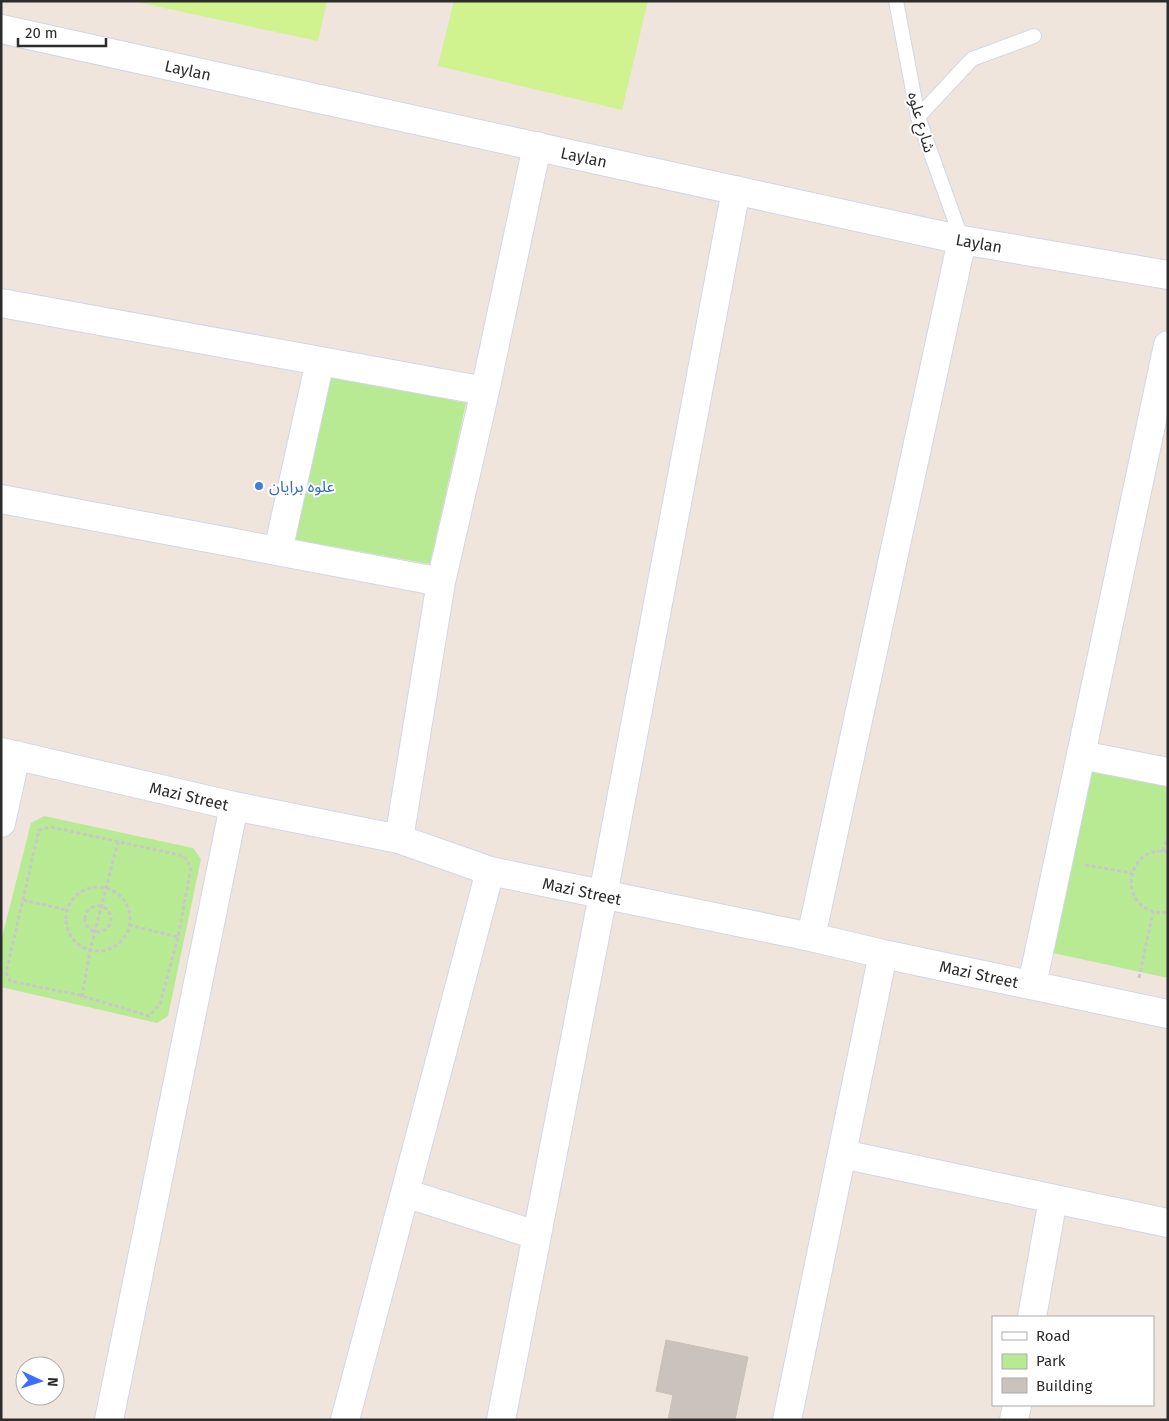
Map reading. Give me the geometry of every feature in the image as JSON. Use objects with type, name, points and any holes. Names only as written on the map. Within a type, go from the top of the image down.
[{"type":"street","name":"Laylan","points":[[1,29],[962,240],[1168,275]]},
{"type":"street","points":[[398,839],[441,582],[485,391],[537,146]]},
{"type":"street","points":[[501,1420],[603,895],[736,190]]},
{"type":"street","points":[[811,937],[962,240]]},
{"type":"street","points":[[1,303],[485,391]]},
{"type":"street","points":[[1032,985],[1168,345]]},
{"type":"street","points":[[278,551],[320,361]]},
{"type":"street","points":[[1,499],[441,582]]},
{"type":"street","points":[[1,822],[9,754]]},
{"type":"street","name":"Mazi Street","points":[[9,754],[234,806],[398,839],[490,871],[811,937],[1168,1014]]},
{"type":"street","points":[[1081,755],[1168,772]]},
{"type":"street","points":[[109,1420],[234,806]]},
{"type":"street","points":[[345,1420],[490,871]]},
{"type":"street","points":[[787,1420],[883,954]]},
{"type":"street","points":[[842,1154],[1168,1223]]},
{"type":"street","points":[[406,1193],[536,1235]]},
{"type":"street","points":[[1032,1316],[1053,1198]]},
{"type":"street","points":[[1014,1420],[1017,1406]]},
{"type":"lane","name":"شارع علوه","points":[[896,1],[918,118],[962,240]]},
{"type":"lane","points":[[918,118],[972,59],[1034,36]]},
{"type":"path","points":[[51,827],[118,842],[184,856],[191,867],[178,937],[160,1004],[149,1016],[82,996],[10,981],[6,973],[39,830],[51,827]]},
{"type":"path","points":[[1168,836],[1166,851],[1153,852],[1144,856],[1136,863],[1130,883],[1136,901],[1144,908],[1153,912],[1168,912]]},
{"type":"path","points":[[82,996],[90,950],[118,842]]},
{"type":"path","points":[[1058,860],[1132,873]]},
{"type":"path","points":[[89,888],[106,888],[120,895],[126,904],[130,914],[130,925],[126,935],[119,943],[100,951],[90,950],[81,946],[73,939],[68,930],[67,910],[72,900],[80,893],[89,888]]},
{"type":"path","points":[[23,900],[67,910]]},
{"type":"path","points":[[102,907],[110,916],[110,924],[103,930],[95,932],[86,924],[86,916],[90,909],[102,907]]},
{"type":"path","points":[[1133,1006],[1153,912]]},
{"type":"path","points":[[130,925],[206,943]]},
{"type":"green space","points":[[132,1],[327,1],[318,41]]},
{"type":"green space","points":[[454,1],[648,1],[622,110],[438,66]]},
{"type":"green space","points":[[328,374],[466,403],[430,564],[291,539]]},
{"type":"green space","points":[[1093,765],[1168,781],[1168,978],[1053,953]]},
{"type":"green space","points":[[44,816],[193,848],[201,859],[168,1016],[157,1023],[1,987],[1,941],[31,823]]},
{"type":"building","points":[[666,1340],[748,1357],[735,1420],[668,1420],[673,1395],[656,1391]]},
{"type":"place","name":"علوه برايان","points":[[259,486]]}]
